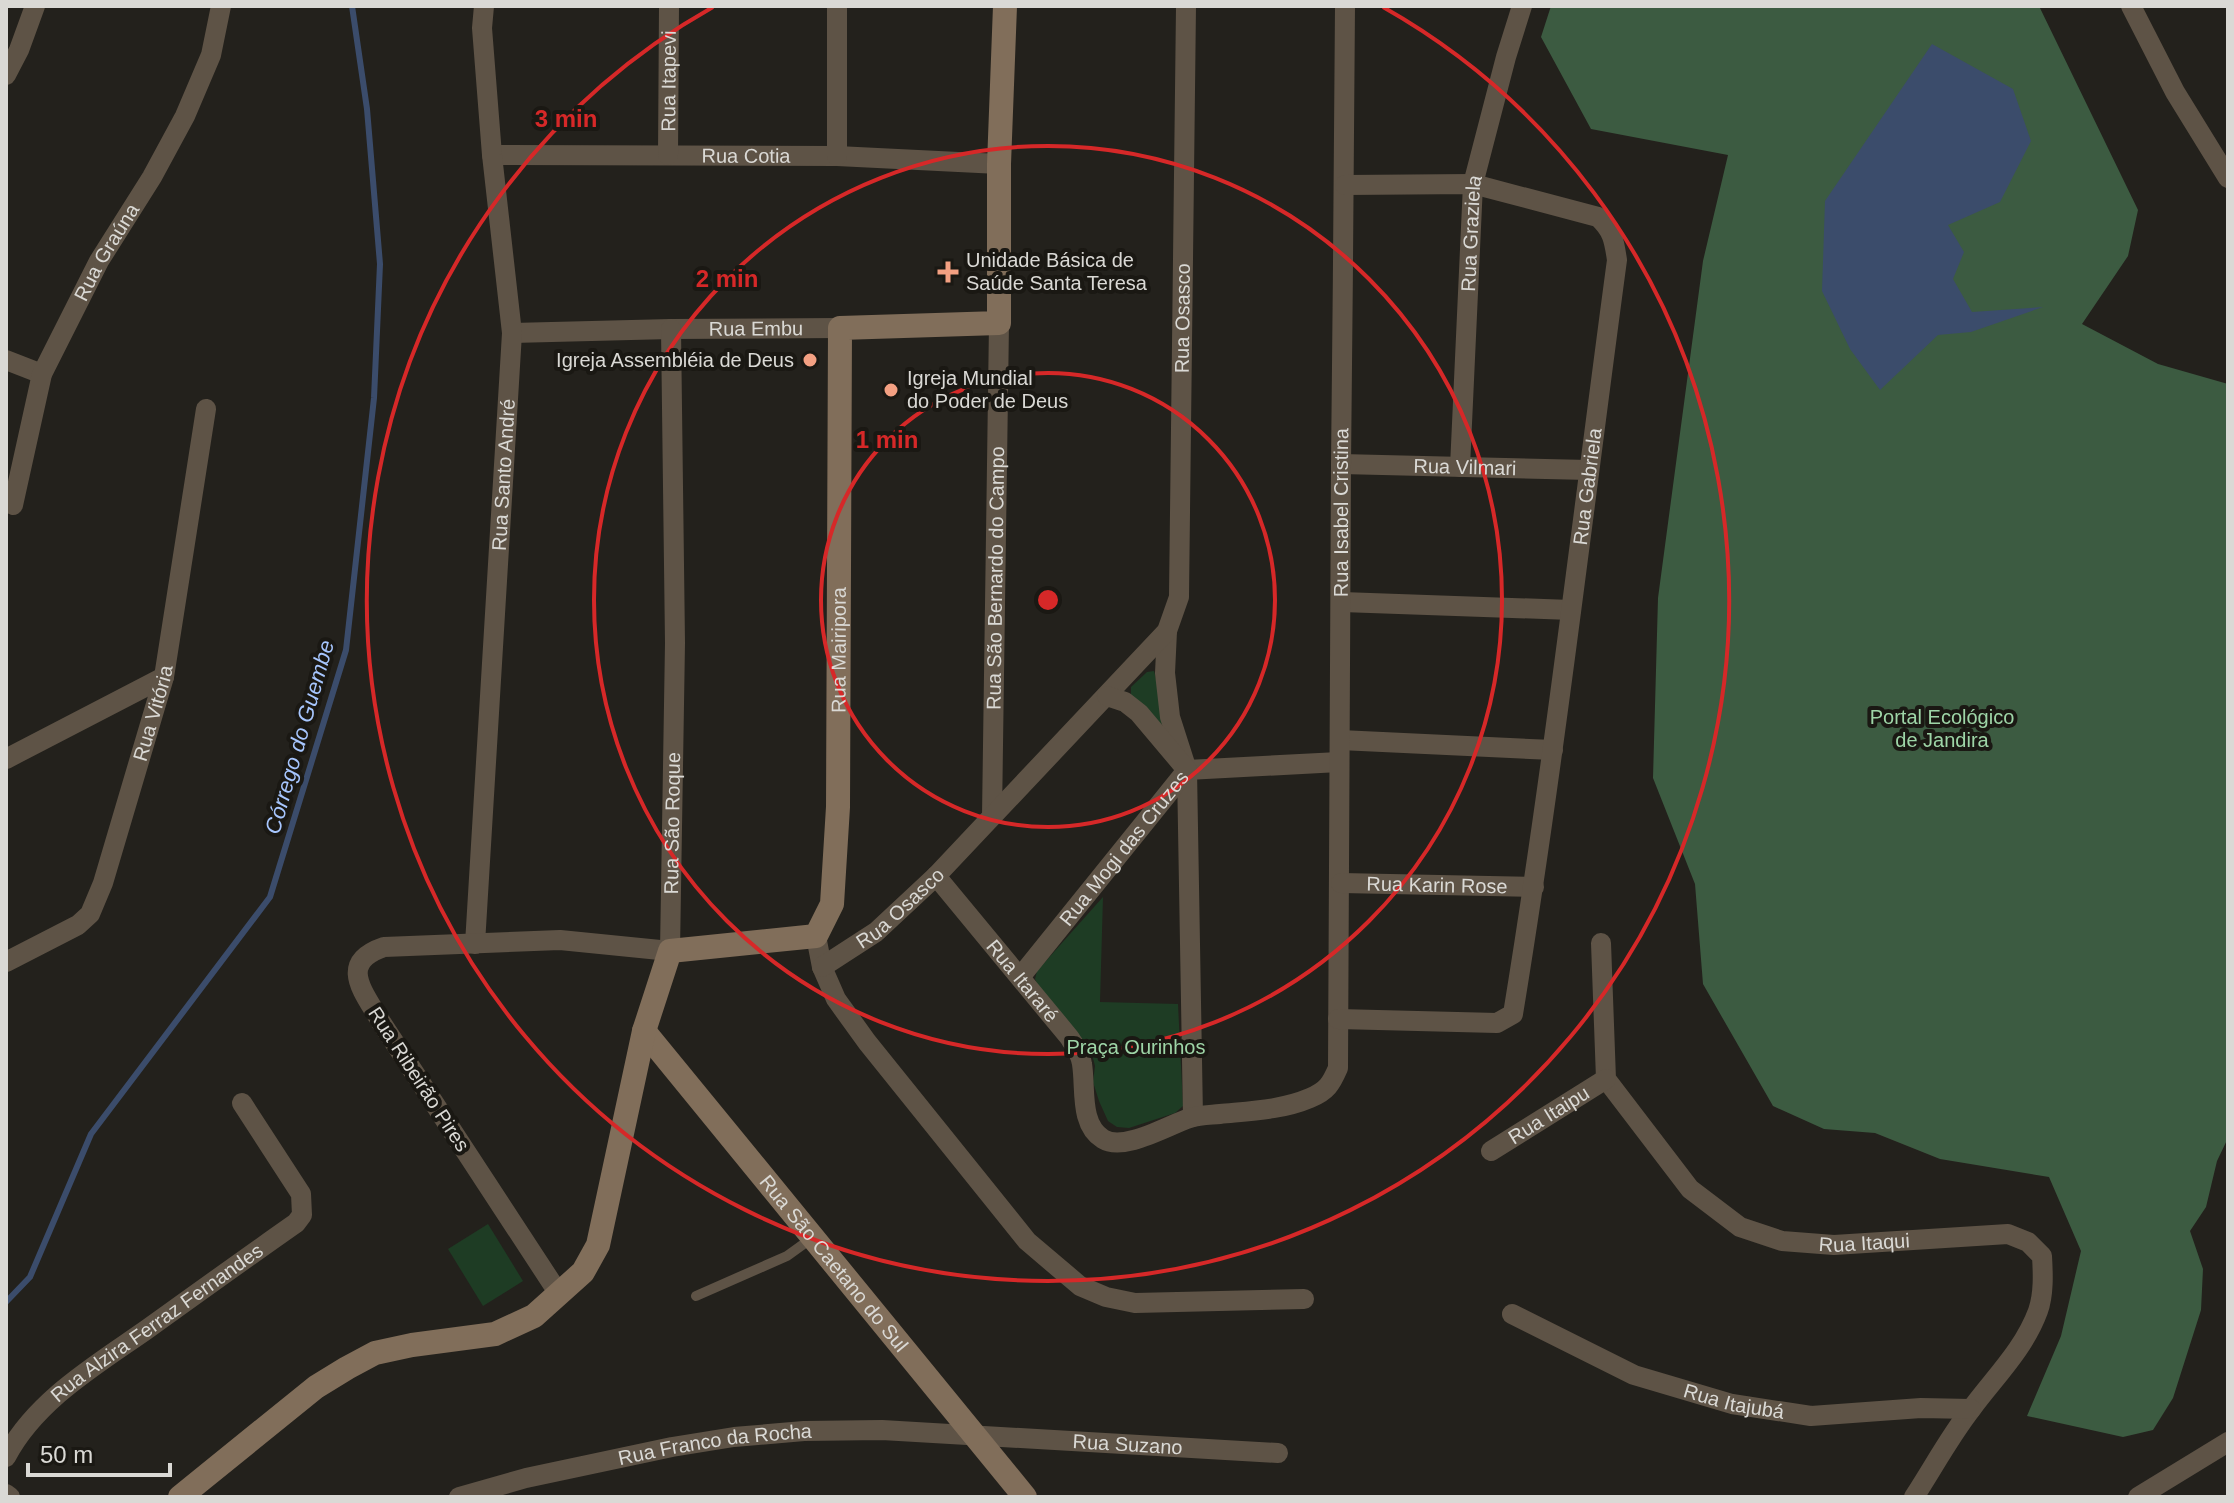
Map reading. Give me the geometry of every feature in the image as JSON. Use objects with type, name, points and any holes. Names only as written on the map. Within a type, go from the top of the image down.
[{"type":"street","points":[[6,75],[35,6]]},
{"type":"street","name":"Rua Graúna","points":[[13,505],[42,374],[99,261],[152,177],[185,116],[211,55],[221,6]]},
{"type":"street","name":"Rua Santo André","points":[[475,944],[512,333],[492,155],[482,28],[484,6]]},
{"type":"street","name":"Rua Itapevi","points":[[668,155],[669,6]]},
{"type":"street","points":[[837,6],[837,156]]},
{"type":"street","name":"Rua São Bernardo do Campo","points":[[992,816],[999,164],[1005,6]]},
{"type":"street","name":"Rua Osasco","points":[[1186,6],[1179,597],[1167,631],[1165,673],[1170,717],[1187,770],[1193,1117]]},
{"type":"street","name":"Rua Isabel Cristina","points":[[1193,1117],[1273,1109],[1311,1098],[1331,1086],[1338,1068],[1345,6]]},
{"type":"street","name":"Rua Graziela","points":[[1460,467],[1473,184],[1522,6]]},
{"type":"street","points":[[2131,6],[2175,92],[2228,178]]},
{"type":"street","name":"Rua Cotia","points":[[492,155],[837,156],[999,164]]},
{"type":"street","name":"Rua Gabriela","points":[[1338,1019],[1497,1023],[1513,1014],[1553,750],[1617,260],[1609,227],[1598,217],[1473,184],[1345,185]]},
{"type":"street","name":"Rua Embu","points":[[512,333],[999,323]]},
{"type":"street","name":"Rua Mairipora","points":[[816,936],[832,904],[838,807],[840,328]]},
{"type":"street","name":"Rua São Roque","points":[[180,1497],[316,1387],[375,1353],[495,1334],[534,1316],[583,1272],[598,1245],[644,1031],[670,951],[675,643],[671,329]]},
{"type":"street","points":[[6,360],[42,374]]},
{"type":"street","name":"Rua Vitória","points":[[6,962],[69,930],[90,914],[103,883],[164,677],[206,409]]},
{"type":"street","name":"Rua Vilmari","points":[[1341,464],[1589,470]]},
{"type":"street","points":[[1342,602],[1571,610]]},
{"type":"street","name":"Rua Osasco","points":[[822,967],[876,932],[936,876],[1167,631]]},
{"type":"street","points":[[6,759],[164,677]]},
{"type":"street","name":"Rua Mogi das Cruzes","points":[[1021,976],[1187,770],[1139,713],[1125,702],[1107,696]]},
{"type":"street","points":[[1340,740],[1553,750]]},
{"type":"street","points":[[1187,770],[1339,762]]},
{"type":"street","name":"Rua Itararé","points":[[936,876],[1069,1037],[1082,1064],[1086,1112],[1092,1127],[1102,1139],[1114,1143],[1134,1140],[1193,1117]]},
{"type":"street","name":"Rua Karin Rose","points":[[1341,883],[1534,887]]},
{"type":"street","points":[[670,951],[816,936],[822,967],[836,999],[867,1042],[1027,1241],[1080,1286],[1106,1297],[1135,1303],[1304,1299]]},
{"type":"street","name":"Rua Ribeirão Pires","points":[[559,1294],[381,1022],[357,975],[358,966],[371,951],[384,947],[560,940],[670,951]]},
{"type":"street","points":[[1601,943],[1606,1079]]},
{"type":"street","name":"Rua São Caetano do Sul","points":[[644,1031],[1025,1497]]},
{"type":"street","name":"Rua Itaipu","points":[[1491,1151],[1606,1079]]},
{"type":"street","name":"Rua Itaqui","points":[[1606,1079],[1690,1189],[1740,1227],[1782,1241],[1834,1245],[2008,1234],[2028,1242],[2042,1256],[2039,1309],[2022,1343],[1971,1409],[1914,1497]]},
{"type":"street","name":"Rua Alzira Ferraz Fernandes","points":[[6,1457],[20,1433],[42,1409],[78,1379],[296,1223],[302,1215],[301,1194],[242,1103]]},
{"type":"street","name":"Rua Itajubá","points":[[1512,1314],[1634,1375],[1732,1404],[1811,1416],[1921,1408],[1971,1409]]},
{"type":"street","name":"Rua Franco da Rocha","points":[[459,1497],[582,1465],[734,1437],[804,1431],[882,1430],[976,1436]]},
{"type":"street","name":"Rua Suzano","points":[[976,1436],[1278,1453]]},
{"type":"street","points":[[2138,1497],[2228,1442]]},
{"type":"lane","points":[[696,1296],[787,1256],[814,1236]]},
{"type":"green space","name":"Portal Ecológico de Jandira","points":[[1551,6],[2039,6],[2138,210],[2128,256],[2082,324],[2158,364],[2228,384],[2228,1138],[2217,1161],[2206,1207],[2190,1231],[2203,1269],[2201,1310],[2173,1398],[2153,1430],[2123,1437],[2027,1416],[2061,1336],[2081,1251],[2049,1177],[1940,1159],[1875,1133],[1824,1129],[1773,1106],[1703,984],[1695,884],[1653,778],[1658,598],[1703,261],[1728,155],[1591,129],[1541,37]]},
{"type":"green space","points":[[1154,671],[1167,723],[1161,725],[1131,698],[1131,687],[1147,672]]},
{"type":"green space","name":"Praça Ourinhos","points":[[1103,897],[1100,1002],[1178,1004],[1183,1106],[1175,1113],[1129,1128],[1117,1127],[1108,1121],[1093,1082],[1095,1066],[1091,1050],[1035,979],[1037,971]]},
{"type":"green space","points":[[488,1224],[523,1281],[483,1306],[448,1249]]},
{"type":"water","points":[[1932,44],[2013,89],[2031,141],[2000,202],[1948,225],[1964,252],[1953,279],[1972,312],[2043,307],[1971,332],[1938,335],[1880,390],[1850,349],[1822,291],[1825,201]]},
{"type":"waterway","name":"Córrego do Guembe","points":[[6,1302],[30,1277],[91,1134],[270,897],[346,650],[374,398],[380,264],[367,109],[352,6]]},
{"type":"place","name":"Unidade Básica de Saúde Santa Teresa","points":[[948,272]]},
{"type":"place","name":"Igreja Assembléia de Deus","points":[[810,360]]},
{"type":"place","name":"Igreja Mundial do Poder de Deus","points":[[891,390]]}]
